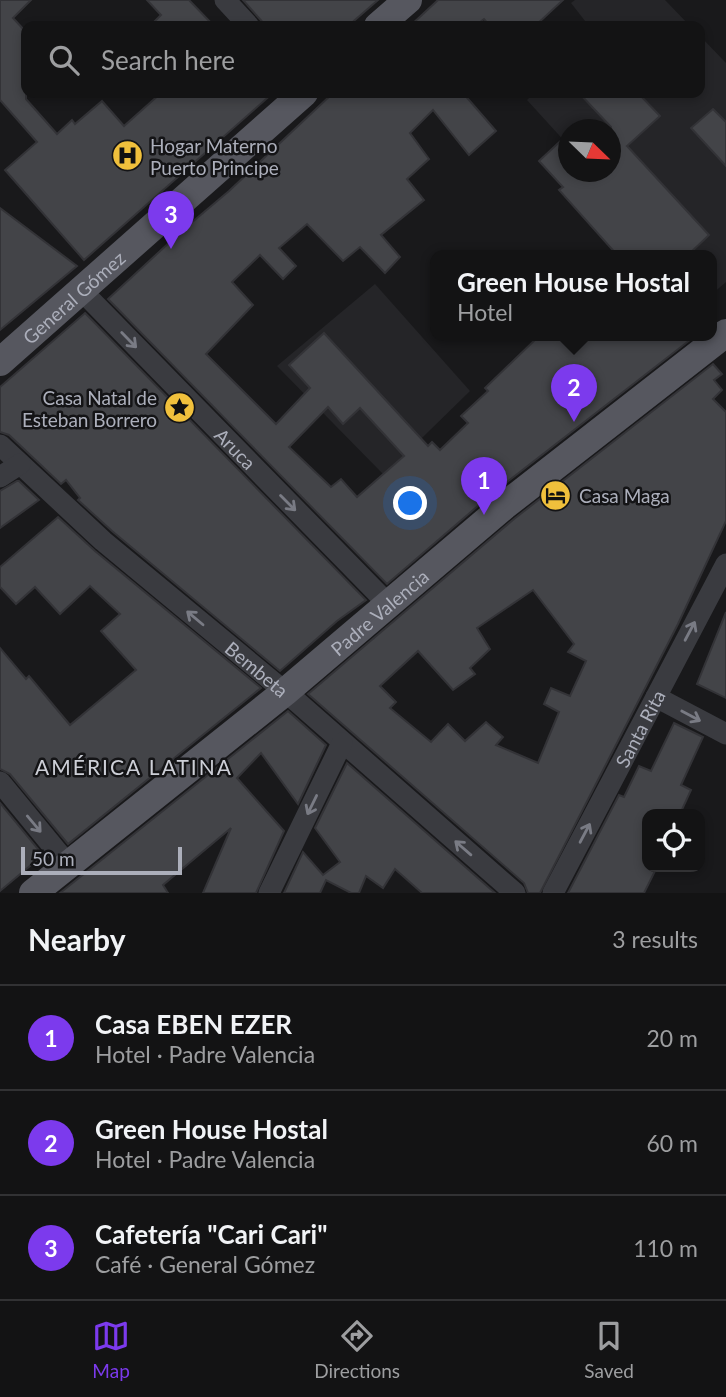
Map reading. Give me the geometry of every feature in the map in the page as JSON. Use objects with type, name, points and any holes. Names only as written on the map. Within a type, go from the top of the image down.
[{"type":"main road","points":[[385,21],[408,0]]},
{"type":"main road","name":"General Gómez","points":[[0,362],[298,98]]},
{"type":"main road","name":"Padre Valencia","points":[[33,893],[285,692],[504,506],[716,341]]},
{"type":"street","points":[[225,0],[244,21]]},
{"type":"street","name":"Aruca","points":[[82,291],[389,605]]},
{"type":"street","name":"Bembeta","points":[[0,445],[103,541],[285,692],[515,893]]},
{"type":"street","points":[[0,477],[20,464]]},
{"type":"street","name":"Santa Rita","points":[[553,893],[726,564]]},
{"type":"street","points":[[656,697],[726,734]]},
{"type":"street","points":[[269,893],[342,743]]},
{"type":"street","points":[[0,782],[69,866]]},
{"type":"shaded area","points":[[575,0],[665,0],[685,21],[585,21],[571,3]]},
{"type":"shaded area","points":[[705,41],[726,63],[726,282],[717,290],[717,250],[665,250],[602,182],[621,182],[621,119],[558,119],[558,134],[527,100],[529,98],[705,98]]},
{"type":"shaded area","points":[[375,284],[470,391],[384,475],[277,366]]},
{"type":"building","points":[[0,0],[31,0],[13,18],[21,27],[21,98],[26,98],[57,134],[72,120],[75,124],[102,101],[124,126],[155,98],[267,98],[84,260],[5,170],[37,142],[0,100]]},
{"type":"building","points":[[147,0],[189,0],[209,21],[155,21],[161,15]]},
{"type":"building","points":[[243,0],[378,0],[354,21],[262,21]]},
{"type":"building","points":[[438,0],[563,0],[540,21],[415,21]]},
{"type":"building","points":[[328,98],[467,98],[496,131],[469,155],[433,110],[410,133],[429,159],[407,179],[424,200],[381,235],[400,257],[385,273],[360,247],[343,261],[307,224],[279,248],[296,266],[283,279],[260,255],[232,282],[253,305],[206,354],[276,424],[310,388],[289,365],[324,333],[428,446],[432,442],[440,450],[468,423],[461,416],[488,391],[485,388],[534,341],[689,341],[493,493],[387,584],[108,299],[229,191]],"holes":[[[328,407],[343,424],[360,408],[404,456],[357,497],[341,479],[331,487],[289,447]]]},
{"type":"building","points":[[584,98],[643,98],[660,116],[627,146],[709,235],[693,250],[613,250],[559,190],[563,187],[558,182],[621,182],[621,119],[603,119]]},
{"type":"building","points":[[713,109],[726,122],[726,166],[691,128]]},
{"type":"building","points":[[558,143],[558,182],[539,161]]},
{"type":"building","points":[[0,208],[77,266],[0,330]]},
{"type":"building","points":[[85,313],[366,600],[337,621],[280,671],[112,531],[78,500],[80,498],[66,480],[61,484],[9,435],[0,432],[0,387]]},
{"type":"building","points":[[713,364],[722,374],[714,380],[722,390],[713,399],[726,412],[726,521],[678,624],[540,893],[528,893],[524,883],[308,694],[514,519]],"holes":[[[533,590],[574,644],[568,652],[586,661],[570,696],[551,688],[544,704],[559,712],[538,763],[496,745],[503,737],[486,722],[465,741],[448,724],[431,742],[390,708],[396,702],[380,686],[418,651],[453,690],[475,674],[470,668],[490,649],[477,628]]]},
{"type":"building","points":[[17,481],[39,500],[0,528],[0,491]]},
{"type":"building","points":[[58,517],[95,551],[261,688],[68,844],[10,774],[0,769],[0,648],[26,679],[29,676],[70,725],[136,670],[101,631],[120,614],[90,586],[60,614],[35,587],[16,604],[0,587],[0,567]]},
{"type":"building","points":[[726,612],[726,698],[697,684]]},
{"type":"building","points":[[288,711],[326,745],[298,804],[261,753],[237,778],[284,831],[256,893],[203,893],[231,828],[163,885],[168,893],[60,893]]},
{"type":"building","points":[[674,723],[703,737],[681,785],[691,790],[682,809],[642,809],[642,872],[654,872],[644,893],[568,893],[619,795],[624,797],[639,766],[651,771]]},
{"type":"building","points":[[347,763],[495,893],[422,893],[395,869],[383,888],[366,876],[359,893],[351,893],[326,880],[320,893],[284,893],[303,852],[323,875],[340,862],[315,828]]},
{"type":"building","points":[[0,803],[43,855],[0,891]]},
{"type":"place","name":"Hogar Materno Puerto Principe","points":[[127,156]]},
{"type":"place","name":"Cafetería \"Cari Cari\"","points":[[171,249]]},
{"type":"place","name":"Casa Natal de Esteban Borrero","points":[[180,408]]},
{"type":"place","name":"Green House Hostal","points":[[574,422]]},
{"type":"place","name":"Casa Maga","points":[[556,495]]},
{"type":"place","name":"Casa EBEN EZER","points":[[484,515]]},
{"type":"district","name":"AMÉRICA LATINA","points":[[134,766]]}]
